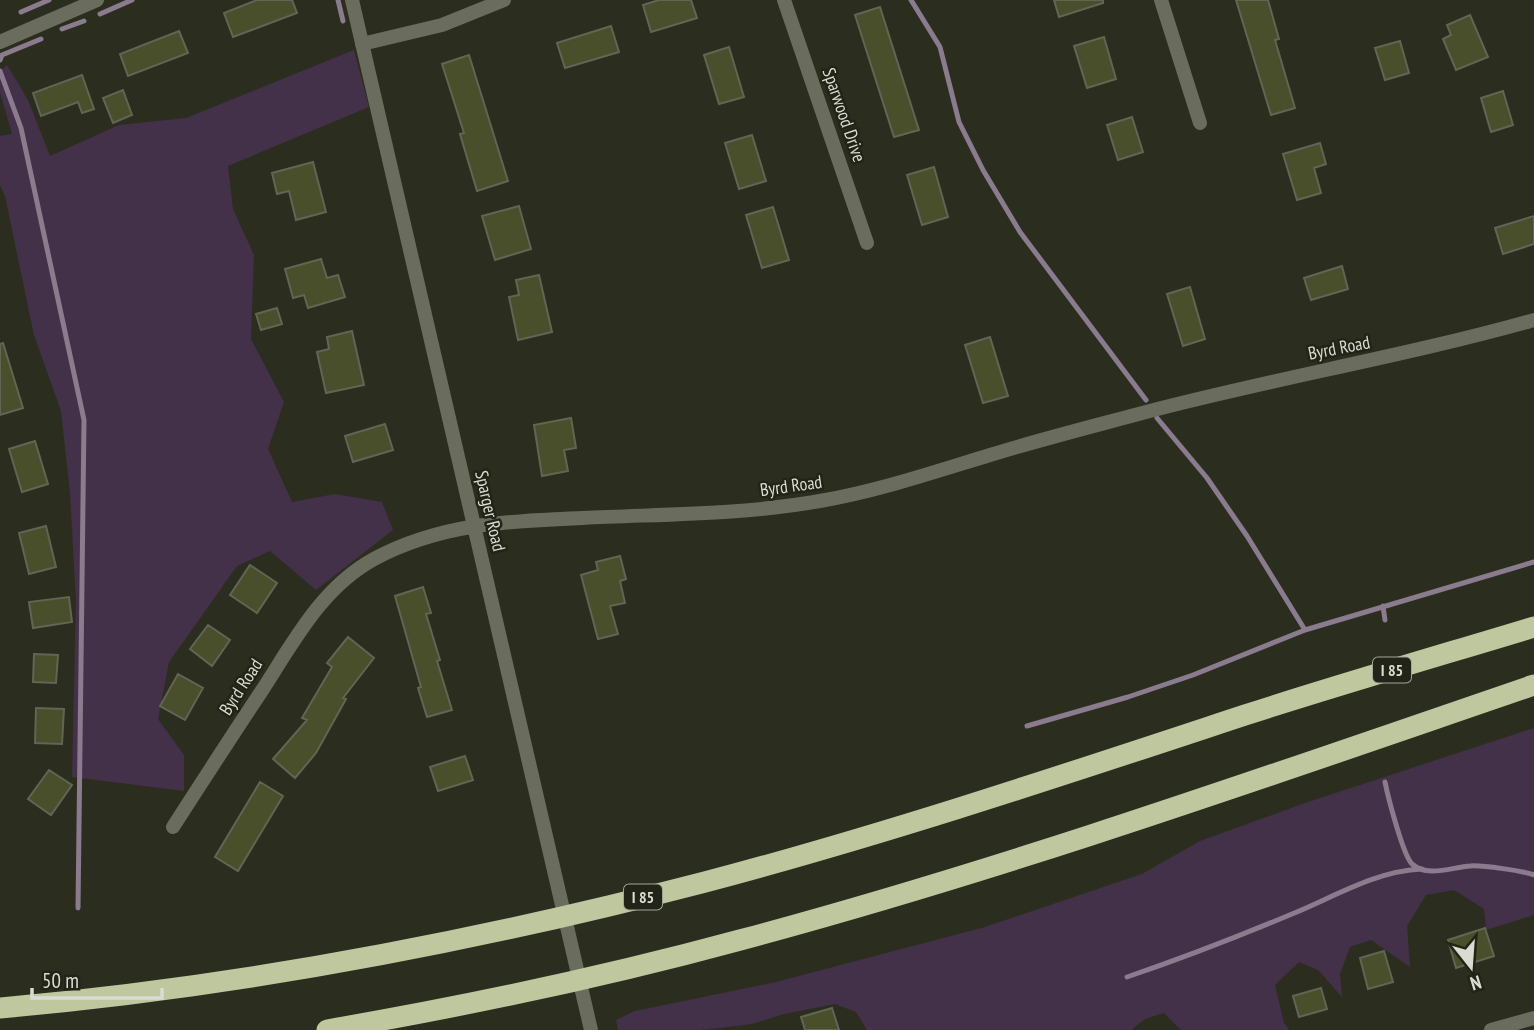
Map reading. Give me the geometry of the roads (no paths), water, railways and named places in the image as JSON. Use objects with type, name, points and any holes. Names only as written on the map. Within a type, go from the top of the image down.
[{"type":"highway","name":"I 85","points":[[0,1008],[310,968],[505,929],[703,882],[916,821],[1534,627]]},
{"type":"highway","points":[[327,1030],[591,977],[806,922],[1073,839],[1534,685]]},
{"type":"street","points":[[0,43],[97,0]]},
{"type":"street","name":"Sparger Road","points":[[352,0],[591,1030]]},
{"type":"street","points":[[362,44],[442,25],[504,0]]},
{"type":"street","name":"Sparwood Drive","points":[[784,0],[867,243]]},
{"type":"street","points":[[1161,0],[1200,123]]},
{"type":"street","name":"Byrd Road","points":[[173,827],[307,621],[339,585],[373,560],[395,550],[473,526],[499,522],[755,510],[831,500],[1170,406],[1283,378],[1375,361],[1534,320]]},
{"type":"street","points":[[1492,1030],[1534,1018]]},
{"type":"waterway","points":[[21,12],[49,0]]},
{"type":"waterway","points":[[100,14],[132,0]]},
{"type":"waterway","points":[[338,0],[343,21]]},
{"type":"waterway","points":[[911,0],[940,47],[959,122],[983,170],[1020,232],[1146,400]]},
{"type":"waterway","points":[[62,29],[84,21]]},
{"type":"waterway","points":[[0,60],[2,55],[41,39]]},
{"type":"waterway","points":[[0,71],[21,128],[84,420],[78,908]]},
{"type":"waterway","points":[[1157,418],[1207,478],[1247,536],[1305,630]]},
{"type":"waterway","points":[[1027,726],[1193,675],[1305,630],[1534,562]]},
{"type":"waterway","points":[[1383,606],[1385,620]]},
{"type":"waterway","points":[[1385,782],[1404,849],[1408,859],[1418,868],[1440,871],[1476,866],[1493,867],[1534,875]]},
{"type":"waterway","points":[[1127,977],[1251,931],[1371,880],[1388,874],[1422,869]]}]
